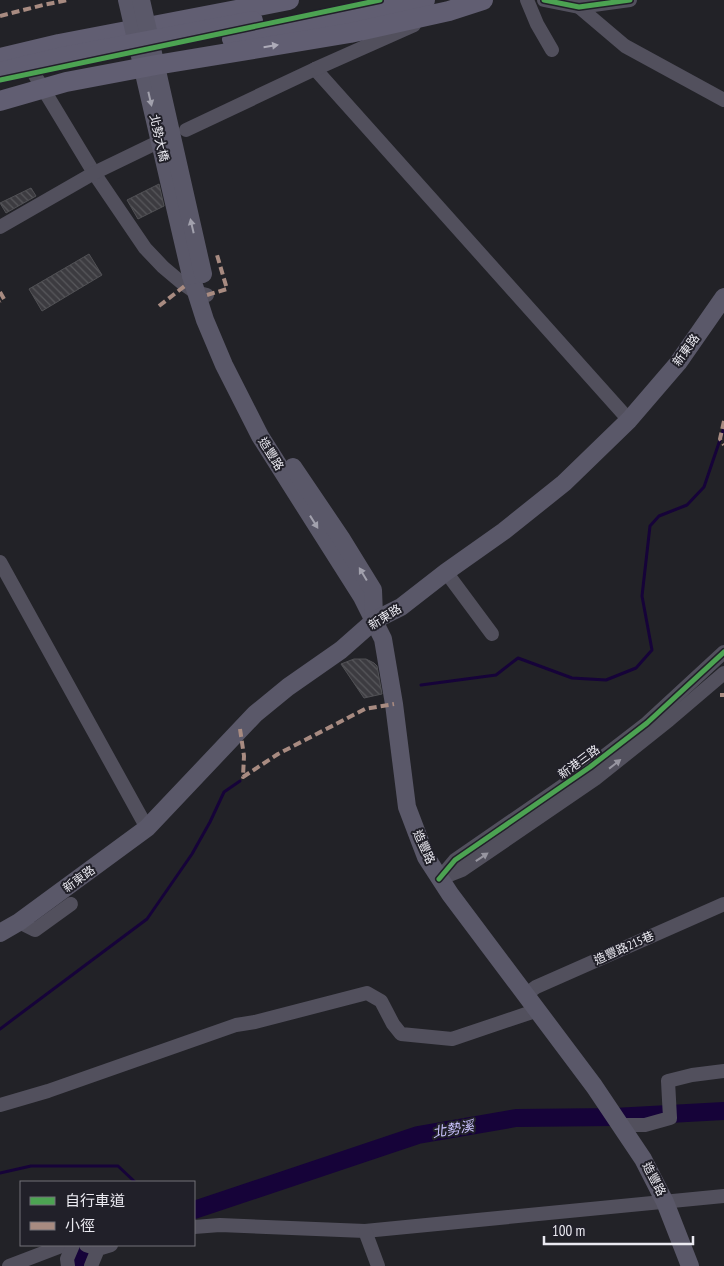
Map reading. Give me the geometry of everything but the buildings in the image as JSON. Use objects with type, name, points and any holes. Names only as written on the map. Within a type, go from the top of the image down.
[{"type":"highway","points":[[0,58],[59,44],[290,0]]},
{"type":"highway","points":[[0,72],[62,57],[364,0]]},
{"type":"highway","points":[[0,86],[64,71],[426,0]]},
{"type":"highway","points":[[0,100],[66,82],[350,33],[449,11],[483,0]]},
{"type":"main road","name":"北勢大橋","points":[[127,0],[140,29],[199,284]]},
{"type":"main road","name":"北勢大橋","points":[[140,29],[141,0]]},
{"type":"main road","name":"造豐路","points":[[199,284],[233,361],[269,430],[341,538],[373,590],[375,620],[383,639],[394,704],[407,807],[426,857],[439,879],[594,1086],[644,1159],[665,1202],[690,1266]]},
{"type":"main road","name":"新東路","points":[[0,932],[19,922],[147,828],[255,714],[288,686],[341,650],[375,620],[401,608],[446,572],[504,531],[564,483],[629,420],[678,363],[724,297]]},
{"type":"street","points":[[0,80],[380,0]]},
{"type":"street","points":[[186,130],[314,69],[472,0]]},
{"type":"street","points":[[527,0],[537,24],[552,50]]},
{"type":"street","points":[[544,0],[579,7],[630,0]]},
{"type":"street","points":[[579,7],[625,46],[724,100]]},
{"type":"street","points":[[314,69],[629,420]]},
{"type":"street","points":[[33,72],[94,173],[145,248],[163,267],[199,284]]},
{"type":"street","points":[[0,228],[94,173],[154,144]]},
{"type":"street","points":[[0,562],[147,828]]},
{"type":"street","points":[[446,572],[492,634]]},
{"type":"street","name":"新港三路","points":[[439,879],[455,860],[590,767],[640,729],[724,652]]},
{"type":"street","points":[[704,670],[717,689]]},
{"type":"street","name":"新港三路","points":[[439,879],[462,870],[594,780],[717,689],[724,673]]},
{"type":"street","points":[[19,922],[35,930],[71,904]]},
{"type":"street","name":"造豐路215巷","points":[[525,995],[536,987],[724,904]]},
{"type":"street","points":[[0,1105],[48,1091],[236,1024],[255,1022],[367,993],[381,1001],[392,1024],[401,1034],[452,1039],[538,1010]]},
{"type":"street","points":[[620,1125],[645,1124],[670,1118],[668,1081],[692,1074],[724,1071]]},
{"type":"street","points":[[195,1227],[220,1225],[365,1231],[724,1196]]},
{"type":"street","points":[[365,1231],[378,1266]]},
{"type":"street","points":[[91,1266],[98,1247]]},
{"type":"street","points":[[9,1266],[69,1252]]},
{"type":"waterway","points":[[421,685],[496,675],[518,658],[572,678],[606,680],[636,668],[652,650],[642,596],[650,526],[659,516],[687,505],[704,487],[724,428]]},
{"type":"waterway","points":[[0,1029],[147,919],[192,854],[224,792],[240,781]]},
{"type":"waterway","name":"北勢溪","points":[[195,1210],[418,1135],[516,1118],[614,1117],[724,1111]]},
{"type":"waterway","points":[[0,1173],[31,1166],[118,1166],[134,1181]]},
{"type":"waterway","name":"北勢溪","points":[[78,1266],[78,1254],[84,1246]]},
{"type":"marked path","points":[[0,16],[68,0]]},
{"type":"marked path","points":[[207,295],[227,289],[217,255]]},
{"type":"marked path","points":[[159,306],[186,285]]},
{"type":"marked path","points":[[0,292],[4,299],[0,301]]},
{"type":"marked path","points":[[724,421],[720,439],[724,445]]},
{"type":"marked path","points":[[240,729],[244,756],[243,777],[278,754],[365,709],[394,704]]},
{"type":"cycle path","points":[[0,80],[380,0]]},
{"type":"cycle path","points":[[544,0],[579,7],[630,0]]},
{"type":"cycle path","points":[[439,879],[455,860],[590,767],[647,723],[724,652]]}]
